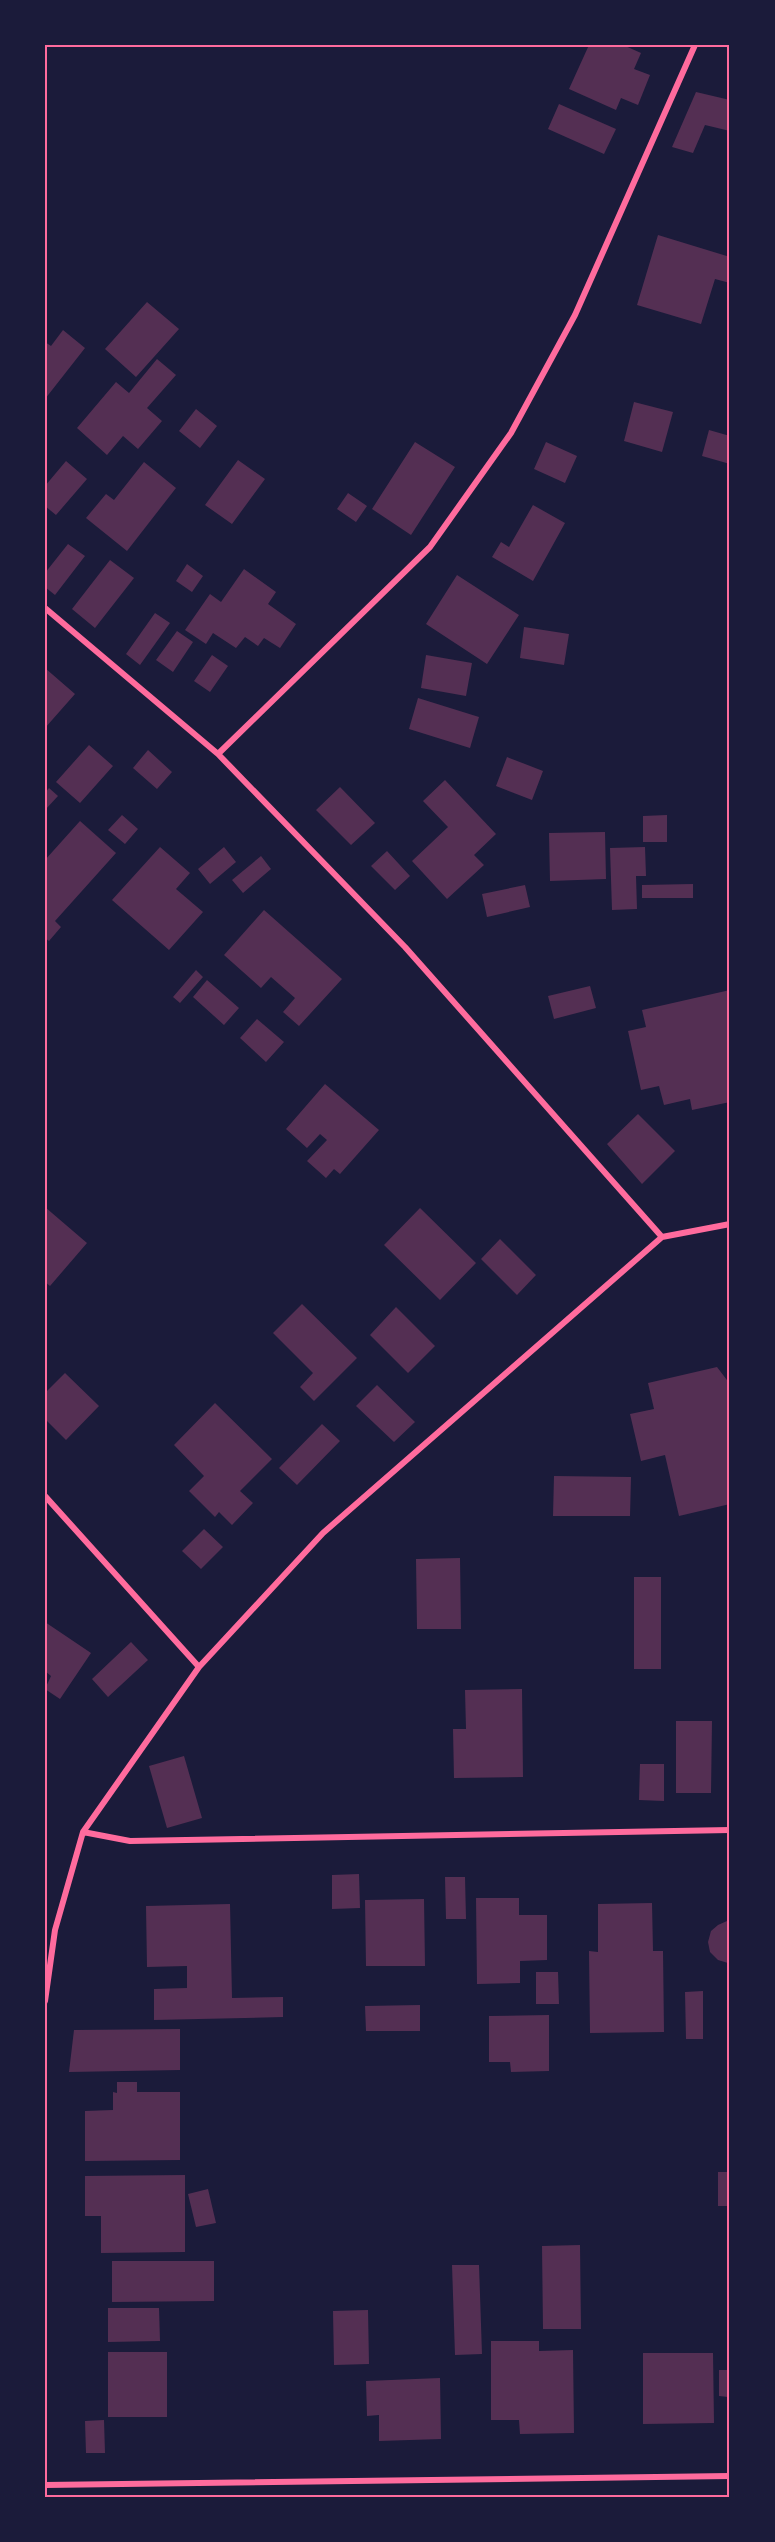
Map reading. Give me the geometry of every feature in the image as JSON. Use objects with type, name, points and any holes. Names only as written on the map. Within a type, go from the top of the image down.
[{"type":"street","points":[[218,754],[430,547],[511,433],[575,315],[695,45]]},
{"type":"street","points":[[45,608],[218,754],[405,947],[662,1237]]},
{"type":"street","points":[[45,2001],[55,1930],[82,1832],[200,1667],[323,1533],[662,1237],[730,1224]]},
{"type":"street","points":[[46,1500],[200,1667]]},
{"type":"street","points":[[82,1832],[130,1841],[730,1830]]},
{"type":"street","points":[[45,2485],[730,2476]]},
{"type":"building","points":[[589,45],[623,45],[641,53],[634,69],[650,75],[638,105],[621,98],[616,110],[569,89]]},
{"type":"building","points":[[696,92],[730,100],[730,131],[705,125],[693,153],[672,147]]},
{"type":"building","points":[[559,104],[616,129],[604,154],[548,129]]},
{"type":"building","points":[[658,235],[730,257],[730,283],[715,279],[701,324],[637,305]]},
{"type":"building","points":[[147,302],[179,329],[136,377],[105,349]]},
{"type":"building","points":[[63,330],[85,348],[45,399],[45,342],[51,346]]},
{"type":"building","points":[[157,359],[176,375],[147,408],[162,421],[138,449],[123,436],[107,455],[77,428],[116,382],[129,393]]},
{"type":"building","points":[[634,402],[673,412],[662,452],[624,441]]},
{"type":"building","points":[[196,409],[217,426],[200,448],[179,431]]},
{"type":"building","points":[[709,430],[730,436],[730,464],[702,456]]},
{"type":"building","points":[[415,442],[455,467],[411,535],[372,509]]},
{"type":"building","points":[[546,442],[577,456],[565,483],[534,469]]},
{"type":"building","points":[[238,460],[265,479],[232,524],[205,505]]},
{"type":"building","points":[[66,461],[87,479],[56,515],[45,506],[45,486]]},
{"type":"building","points":[[144,462],[176,488],[127,551],[86,518],[106,494],[114,500]]},
{"type":"building","points":[[348,493],[367,506],[356,522],[337,509]]},
{"type":"building","points":[[533,505],[565,523],[533,581],[492,557],[501,542],[509,547]]},
{"type":"building","points":[[68,544],[85,556],[55,595],[45,587],[45,573]]},
{"type":"building","points":[[110,560],[134,578],[95,628],[72,609]]},
{"type":"building","points":[[187,564],[203,576],[192,592],[176,581]]},
{"type":"building","points":[[244,569],[276,592],[268,604],[296,624],[280,648],[264,638],[258,646],[245,637],[236,648],[213,633],[206,644],[185,630],[210,594],[221,602]]},
{"type":"building","points":[[457,575],[519,615],[487,664],[426,624]]},
{"type":"building","points":[[155,613],[170,623],[140,665],[126,654]]},
{"type":"building","points":[[524,627],[569,634],[564,665],[520,658]]},
{"type":"building","points":[[177,631],[193,642],[173,672],[156,660]]},
{"type":"building","points":[[212,655],[228,666],[210,692],[194,681]]},
{"type":"building","points":[[426,655],[472,663],[466,696],[421,688]]},
{"type":"building","points":[[45,668],[75,694],[45,728]]},
{"type":"building","points":[[418,698],[479,717],[470,748],[409,729]]},
{"type":"building","points":[[89,745],[113,766],[80,803],[56,782]]},
{"type":"building","points":[[148,750],[172,772],[157,789],[133,768]]},
{"type":"building","points":[[507,757],[543,771],[532,800],[496,786]]},
{"type":"building","points":[[445,780],[496,834],[474,855],[484,865],[447,899],[412,861],[448,827],[423,801]]},
{"type":"building","points":[[340,787],[375,823],[351,845],[316,810]]},
{"type":"building","points":[[49,788],[58,796],[45,810],[45,793]]},
{"type":"building","points":[[122,815],[138,829],[125,844],[108,830]]},
{"type":"building","points":[[667,815],[667,842],[643,842],[643,816]]},
{"type":"building","points":[[80,821],[116,853],[55,921],[61,927],[49,941],[45,938],[45,860]]},
{"type":"building","points":[[605,832],[606,879],[550,881],[549,833]]},
{"type":"building","points":[[160,847],[190,873],[176,889],[203,912],[169,950],[112,900]]},
{"type":"building","points":[[224,847],[236,862],[210,884],[198,869]]},
{"type":"building","points":[[645,847],[646,876],[636,876],[637,909],[612,910],[610,848]]},
{"type":"building","points":[[387,851],[410,876],[395,890],[371,866]]},
{"type":"building","points":[[261,856],[271,869],[243,893],[232,880]]},
{"type":"building","points":[[693,884],[693,898],[642,898],[642,885]]},
{"type":"building","points":[[525,885],[530,907],[487,917],[482,894]]},
{"type":"building","points":[[264,910],[342,979],[299,1026],[283,1012],[295,998],[271,977],[261,988],[224,955]]},
{"type":"building","points":[[196,970],[203,977],[180,1003],[173,997]]},
{"type":"building","points":[[207,980],[239,1008],[224,1025],[193,997]]},
{"type":"building","points":[[590,986],[596,1008],[554,1019],[548,996]]},
{"type":"building","points":[[730,990],[730,1102],[692,1110],[690,1099],[664,1105],[659,1086],[641,1090],[628,1031],[646,1027],[642,1010]]},
{"type":"building","points":[[257,1019],[284,1042],[266,1062],[240,1038]]},
{"type":"building","points":[[325,1084],[379,1130],[340,1174],[334,1169],[326,1178],[307,1161],[327,1140],[320,1134],[307,1148],[286,1129]]},
{"type":"building","points":[[638,1114],[675,1151],[642,1184],[607,1144]]},
{"type":"building","points":[[45,1207],[87,1243],[50,1286],[45,1282]]},
{"type":"building","points":[[420,1208],[476,1263],[440,1300],[384,1245]]},
{"type":"building","points":[[500,1239],[536,1275],[517,1295],[481,1259]]},
{"type":"building","points":[[302,1304],[357,1358],[314,1401],[300,1387],[313,1373],[273,1333]]},
{"type":"building","points":[[396,1307],[435,1346],[408,1373],[370,1335]]},
{"type":"building","points":[[717,1367],[730,1384],[730,1504],[679,1516],[665,1455],[641,1461],[630,1414],[654,1409],[648,1383]]},
{"type":"building","points":[[65,1373],[99,1406],[66,1440],[45,1419],[45,1393]]},
{"type":"building","points":[[377,1385],[415,1422],[394,1442],[356,1406]]},
{"type":"building","points":[[215,1403],[272,1459],[240,1491],[253,1503],[232,1525],[219,1512],[215,1517],[189,1491],[204,1476],[174,1445]]},
{"type":"building","points":[[322,1424],[340,1441],[297,1485],[279,1468]]},
{"type":"building","points":[[554,1476],[631,1477],[630,1516],[553,1516]]},
{"type":"building","points":[[204,1529],[223,1547],[201,1569],[182,1551]]},
{"type":"building","points":[[460,1558],[461,1629],[417,1629],[416,1559]]},
{"type":"building","points":[[634,1577],[661,1577],[661,1669],[634,1669]]},
{"type":"building","points":[[45,1622],[91,1653],[60,1699],[45,1689],[51,1676],[45,1671]]},
{"type":"building","points":[[131,1642],[148,1660],[108,1697],[92,1679]]},
{"type":"building","points":[[522,1689],[523,1777],[454,1778],[453,1729],[466,1729],[465,1690]]},
{"type":"building","points":[[676,1721],[712,1721],[711,1793],[676,1793]]},
{"type":"building","points":[[184,1756],[202,1818],[167,1828],[149,1766]]},
{"type":"building","points":[[640,1764],[664,1764],[664,1801],[639,1800]]},
{"type":"building","points":[[359,1874],[360,1908],[332,1909],[332,1875]]},
{"type":"building","points":[[445,1877],[465,1877],[466,1919],[446,1919]]},
{"type":"building","points":[[727,1897],[730,1897],[730,1968],[728,1968],[728,1963],[718,1960],[710,1952],[708,1942],[711,1931],[727,1921]]},
{"type":"building","points":[[476,1898],[519,1898],[519,1915],[547,1915],[547,1960],[520,1961],[520,1983],[477,1984]]},
{"type":"building","points":[[424,1899],[425,1966],[366,1966],[365,1900]]},
{"type":"building","points":[[652,1903],[653,1951],[663,1951],[664,2032],[590,2033],[589,1951],[598,1952],[598,1904]]},
{"type":"building","points":[[230,1904],[232,1998],[283,1997],[283,2017],[154,2020],[154,1989],[187,1988],[187,1966],[147,1967],[146,1906]]},
{"type":"building","points":[[536,1972],[558,1972],[559,2004],[536,2004]]},
{"type":"building","points":[[703,1991],[703,2039],[686,2039],[685,1992]]},
{"type":"building","points":[[420,2005],[420,2031],[366,2031],[365,2006]]},
{"type":"building","points":[[549,2015],[549,2071],[511,2072],[510,2062],[489,2062],[489,2016]]},
{"type":"building","points":[[180,2029],[180,2070],[69,2072],[74,2030]]},
{"type":"building","points":[[117,2082],[137,2082],[137,2092],[180,2092],[180,2160],[85,2161],[85,2111],[113,2110],[113,2092],[117,2093]]},
{"type":"building","points":[[718,2172],[730,2172],[730,2206],[718,2206]]},
{"type":"building","points":[[185,2175],[185,2252],[101,2253],[101,2216],[85,2216],[85,2176]]},
{"type":"building","points":[[208,2189],[216,2223],[196,2227],[188,2194]]},
{"type":"building","points":[[580,2245],[581,2329],[543,2329],[542,2246]]},
{"type":"building","points":[[112,2261],[214,2261],[214,2301],[112,2302]]},
{"type":"building","points":[[452,2265],[479,2265],[482,2354],[455,2355]]},
{"type":"building","points":[[108,2308],[159,2308],[160,2341],[108,2342]]},
{"type":"building","points":[[368,2310],[369,2364],[334,2365],[333,2311]]},
{"type":"building","points":[[491,2341],[539,2341],[539,2351],[573,2350],[574,2433],[520,2434],[519,2420],[491,2420]]},
{"type":"building","points":[[108,2352],[167,2352],[167,2417],[108,2417]]},
{"type":"building","points":[[643,2353],[713,2353],[714,2423],[643,2424]]},
{"type":"building","points":[[719,2370],[728,2370],[728,2397],[719,2396]]},
{"type":"building","points":[[440,2378],[441,2439],[379,2441],[379,2415],[367,2416],[366,2381]]},
{"type":"building","points":[[104,2420],[105,2453],[86,2453],[85,2421]]}]
